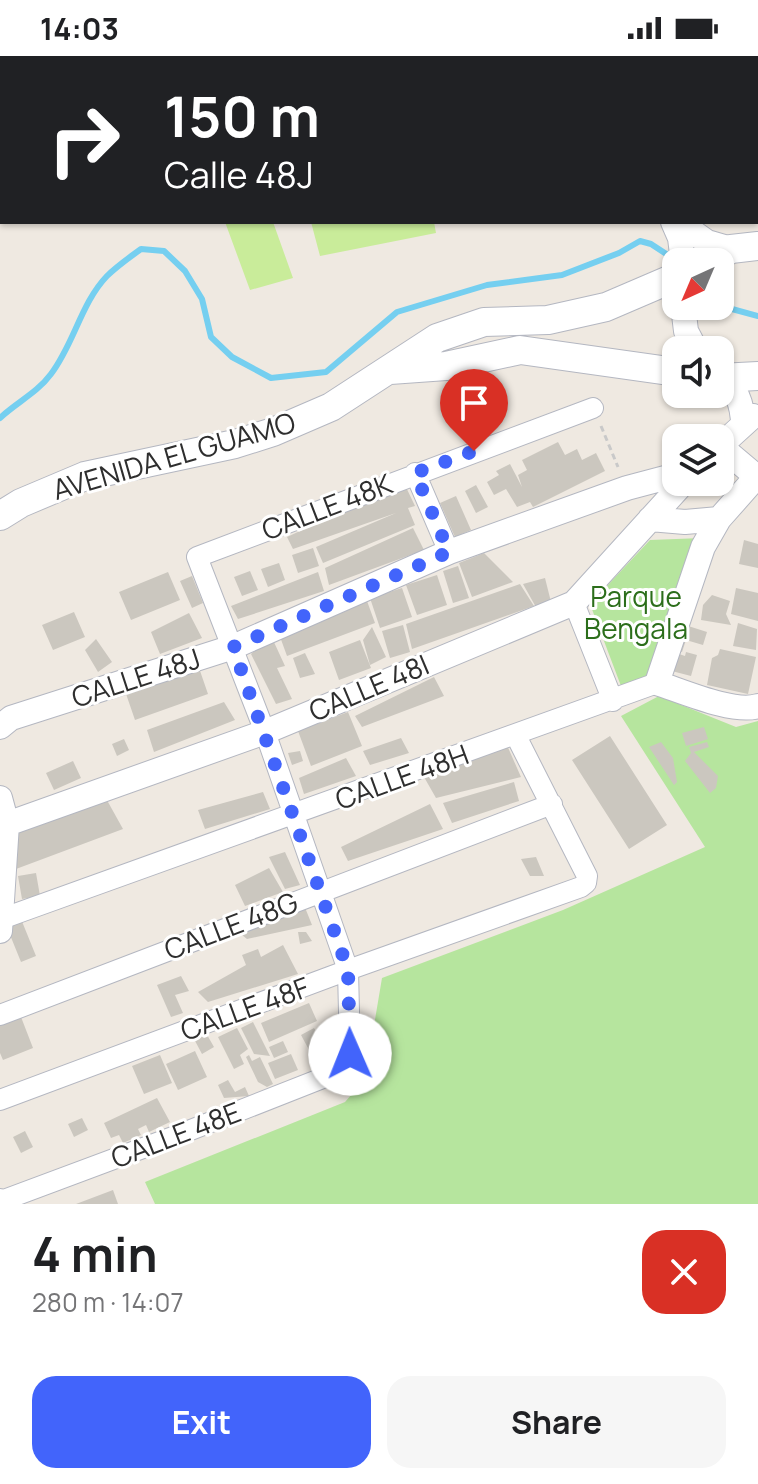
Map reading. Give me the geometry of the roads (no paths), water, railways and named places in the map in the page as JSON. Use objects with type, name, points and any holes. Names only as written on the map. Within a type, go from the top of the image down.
[{"type":"main road","name":"AVENIDA EL GUAMO","points":[[0,516],[21,503],[85,476],[235,444],[273,432],[331,407],[437,338],[484,322],[548,320],[606,307],[662,282]]},
{"type":"main road","name":"AVENIDA EL GUAMO","points":[[390,370],[446,366],[520,350],[662,370]]},
{"type":"main road","points":[[734,377],[758,376]]},
{"type":"street","points":[[678,224],[698,248]]},
{"type":"street","points":[[679,224],[707,242],[707,248]]},
{"type":"street","points":[[734,393],[750,418],[734,433]]},
{"type":"street","name":"CALLE 48K","points":[[233,647],[197,557],[593,408]]},
{"type":"street","points":[[734,457],[757,476],[719,519],[703,547],[657,683],[732,706],[757,703]]},
{"type":"street","points":[[415,473],[449,552]]},
{"type":"street","name":"CALLE 48J","points":[[0,727],[11,718],[233,647],[449,552],[627,488],[662,479]]},
{"type":"street","name":"CALLE 48I","points":[[7,824],[265,732],[574,603],[671,496]]},
{"type":"street","points":[[650,519],[685,522],[719,519]]},
{"type":"street","points":[[574,603],[613,701]]},
{"type":"street","points":[[233,647],[348,970]]},
{"type":"street","name":"CALLE 48H","points":[[1,925],[657,683]]},
{"type":"street","points":[[516,736],[552,804]]},
{"type":"street","points":[[0,798],[7,824],[1,925]]},
{"type":"street","name":"CALLE 48F","points":[[0,1100],[581,887],[586,883],[587,876],[552,804]]},
{"type":"street","name":"CALLE 48G","points":[[0,1015],[552,804]]},
{"type":"street","name":"CALLE 48E","points":[[0,1200],[338,1072],[348,1062],[350,1054],[348,970]]},
{"type":"waterway","points":[[0,418],[45,381],[66,350],[98,287],[141,249],[164,251],[185,271],[202,299],[211,337],[232,357],[271,378],[326,372],[397,312],[487,285],[562,275],[619,253],[640,241],[662,251]]},
{"type":"waterway","points":[[734,310],[758,316]]},
{"type":"park label","name":"Parque Bengala","points":[[636,613]]}]
